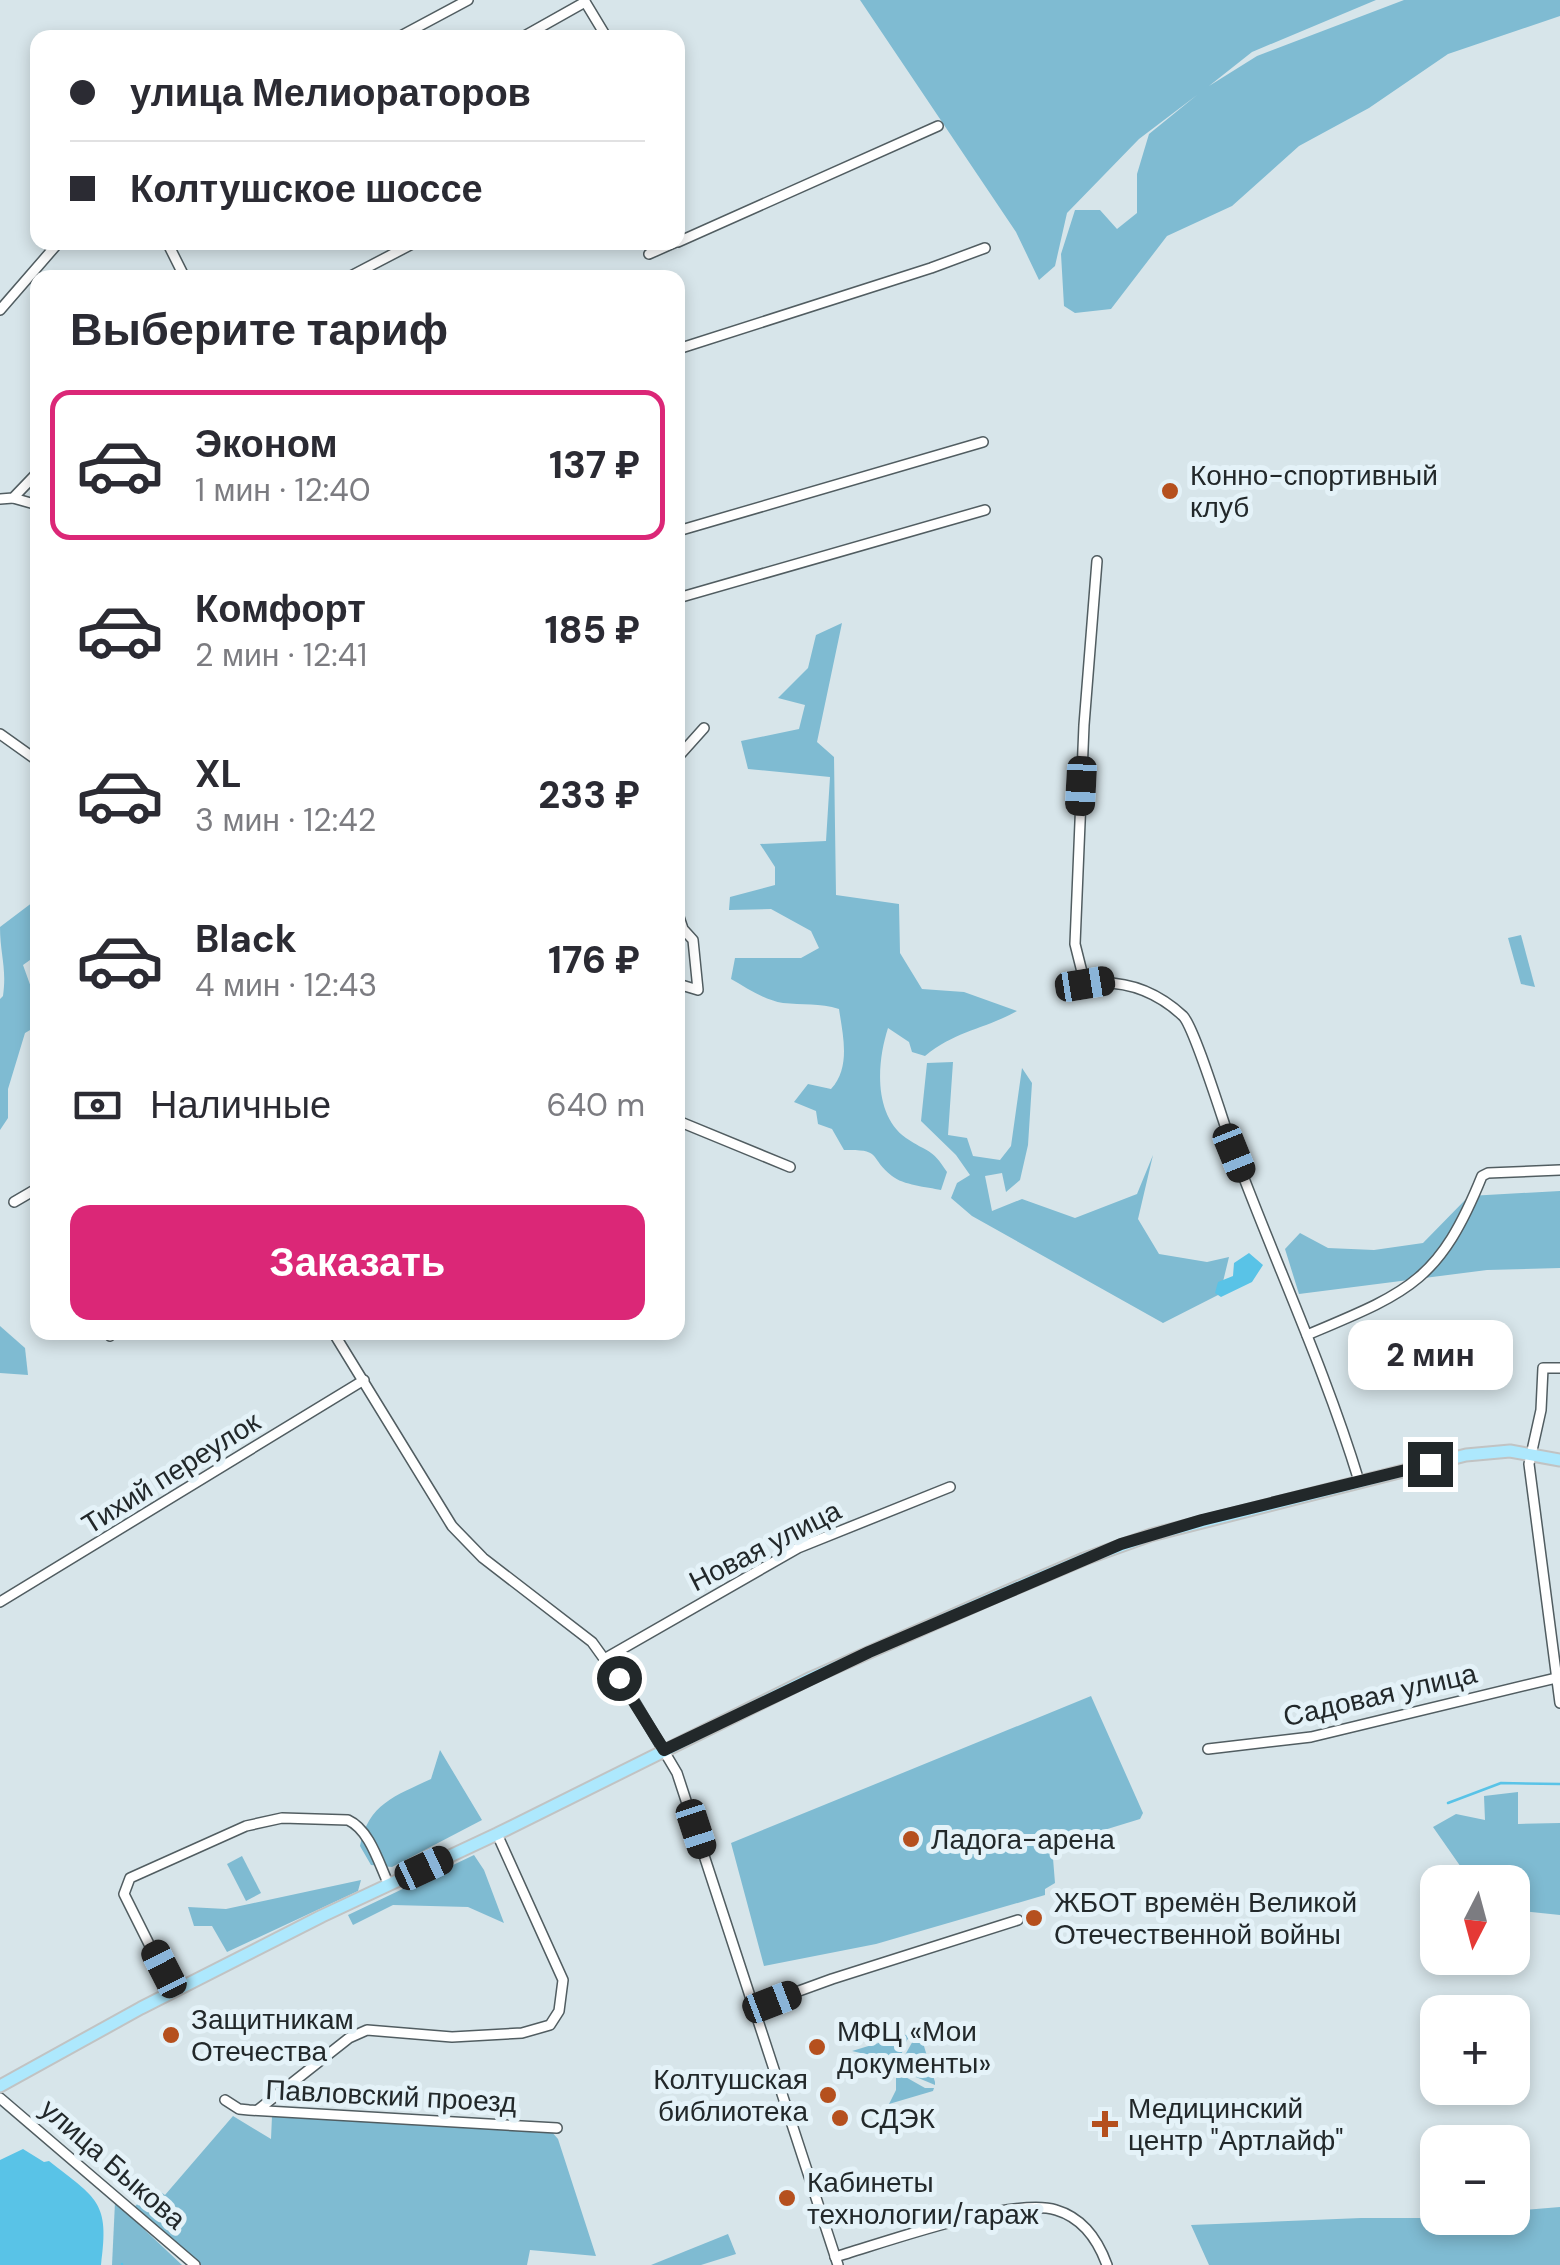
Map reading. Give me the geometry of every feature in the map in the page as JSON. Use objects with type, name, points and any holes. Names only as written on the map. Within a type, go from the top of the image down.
[{"type":"main road","points":[[0,2086],[173,1992],[664,1750],[880,1646],[1121,1544],[1202,1520],[1477,1454],[1510,1451],[1560,1460]]},
{"type":"street","points":[[412,30],[468,0]]},
{"type":"street","points":[[535,30],[585,1],[602,30]]},
{"type":"street","points":[[685,238],[938,126]]},
{"type":"street","points":[[685,347],[985,248]]},
{"type":"street","points":[[34,270],[52,250]]},
{"type":"street","points":[[362,270],[401,250]]},
{"type":"street","points":[[649,254],[658,250]]},
{"type":"street","points":[[2,305],[30,274]]},
{"type":"street","points":[[685,529],[983,442]]},
{"type":"street","points":[[14,498],[30,481]]},
{"type":"street","points":[[0,499],[30,503]]},
{"type":"street","points":[[685,596],[985,510]]},
{"type":"street","points":[[1097,561],[1084,725],[1075,944],[1085,984],[1130,984],[1154,995],[1186,1019],[1234,1153],[1338,1413],[1359,1481]]},
{"type":"street","points":[[685,749],[704,728]]},
{"type":"street","points":[[0,734],[30,755]]},
{"type":"street","points":[[685,931],[692,940],[698,990],[685,986]]},
{"type":"street","points":[[685,1124],[790,1166]]},
{"type":"street","points":[[1307,1335],[1396,1295],[1419,1279],[1452,1242],[1482,1176],[1560,1170]]},
{"type":"street","points":[[14,1202],[30,1193]]},
{"type":"street","points":[[338,1340],[418,1476],[466,1543],[566,1618],[606,1658],[677,1773],[836,2261],[997,2210],[1032,2207],[1054,2208],[1076,2218],[1098,2243],[1108,2265]]},
{"type":"street","points":[[1560,1368],[1542,1368],[1541,1410],[1528,1464],[1560,1703]]},
{"type":"street","name":"Тихий переулок","points":[[0,1602],[364,1380]]},
{"type":"street","name":"Новая улица","points":[[606,1658],[798,1548],[950,1487]]},
{"type":"street","name":"Садовая улица","points":[[1208,1749],[1310,1737],[1558,1677]]},
{"type":"street","points":[[173,1992],[124,1894],[130,1878],[238,1829],[282,1818],[348,1820],[357,1824],[388,1885]]},
{"type":"street","points":[[260,2109],[349,2038],[367,2030],[452,2037],[522,2033],[550,2025],[558,2011],[564,1980],[497,1834]]},
{"type":"street","points":[[756,2008],[832,1979],[1018,1920]]},
{"type":"street","name":"улица Быкова","points":[[0,2098],[195,2265]]},
{"type":"street","name":"Павловский проезд","points":[[225,2100],[239,2109],[557,2128]]},
{"type":"shaded area","points":[[860,0],[1376,0],[1252,52],[1209,86],[1257,56],[1404,0],[1560,0],[1560,16],[1448,54],[1369,108],[1299,146],[1232,206],[1167,236],[1111,309],[1075,313],[1064,306],[1061,254],[1075,210],[1100,210],[1117,229],[1137,213],[1137,174],[1149,134],[1197,95],[1139,139],[1067,213],[1055,266],[1039,280],[1016,232]]},
{"type":"shaded area","points":[[842,623],[817,742],[834,757],[836,895],[899,904],[900,953],[922,989],[964,992],[1017,1011],[948,1041],[925,1056],[912,1052],[909,1042],[888,1028],[880,1071],[883,1102],[895,1128],[933,1154],[947,1172],[941,1190],[897,1179],[870,1153],[844,1150],[832,1129],[818,1124],[816,1111],[794,1102],[808,1084],[831,1089],[837,1080],[844,1051],[839,1009],[783,1003],[731,979],[735,958],[801,958],[819,948],[811,931],[771,909],[729,910],[730,897],[775,885],[775,867],[760,844],[826,841],[830,777],[748,769],[741,741],[799,729],[805,705],[778,698],[808,668],[816,635]]},
{"type":"shaded area","points":[[30,904],[30,960],[23,965],[30,984],[30,1030],[25,1033],[8,1089],[8,1118],[0,1130],[0,999],[4,977],[0,927]]},
{"type":"shaded area","points":[[1521,935],[1535,987],[1521,984],[1508,938]]},
{"type":"shaded area","points":[[953,1062],[948,1135],[967,1138],[973,1156],[1000,1160],[1011,1146],[1022,1068],[1032,1083],[1028,1145],[1020,1180],[1006,1192],[1002,1173],[985,1176],[992,1211],[1022,1199],[1075,1218],[1137,1194],[1153,1155],[1138,1219],[1159,1254],[1207,1262],[1229,1257],[1220,1294],[1163,1323],[972,1216],[951,1198],[957,1183],[970,1175],[956,1155],[921,1121],[927,1063]]},
{"type":"shaded area","points":[[1560,1191],[1560,1268],[1487,1270],[1299,1294],[1285,1249],[1300,1233],[1328,1248],[1374,1250],[1423,1243],[1469,1196]]},
{"type":"shaded area","points":[[1249,1253],[1263,1265],[1252,1282],[1221,1297],[1215,1293],[1218,1282],[1233,1276],[1234,1263]]},
{"type":"shaded area","points":[[0,1326],[25,1348],[28,1375],[0,1373]]},
{"type":"shaded area","points":[[1091,1696],[1143,1813],[1140,1819],[1052,1846],[1055,1883],[1045,1889],[1045,1895],[876,1944],[764,1966],[731,1843]]},
{"type":"shaded area","points":[[440,1750],[482,1820],[392,1867],[371,1865],[360,1846],[369,1820],[385,1803],[431,1779]]},
{"type":"shaded area","points":[[1518,1792],[1518,1824],[1560,1823],[1560,1915],[1530,1912],[1530,1865],[1460,1865],[1433,1827],[1456,1814],[1485,1820],[1484,1796]]},
{"type":"shaded area","points":[[474,1855],[484,1870],[504,1923],[468,1907],[393,1905],[353,1925],[348,1915]]},
{"type":"shaded area","points":[[242,1856],[261,1893],[246,1901],[227,1864]]},
{"type":"shaded area","points":[[361,1880],[358,1891],[227,1952],[212,1926],[194,1926],[188,1907],[226,1909]]},
{"type":"shaded area","points":[[919,2030],[935,2085],[904,2072],[900,2064]]},
{"type":"shaded area","points":[[915,2032],[907,2040],[898,2063],[890,2067],[886,2062],[852,2051]]},
{"type":"shaded area","points":[[902,2075],[925,2088],[934,2088],[933,2091],[889,2104],[896,2090],[896,2078]]},
{"type":"shaded area","points":[[233,2116],[271,2139],[272,2116],[551,2131],[558,2139],[596,2256],[530,2250],[527,2265],[201,2265],[133,2208],[155,2188],[165,2195]]},
{"type":"shaded area","points":[[23,2149],[44,2162],[49,2161],[96,2203],[103,2227],[101,2265],[0,2265],[0,2160]]},
{"type":"shaded area","points":[[115,2202],[182,2265],[112,2265]]},
{"type":"shaded area","points":[[1560,2207],[1560,2265],[1209,2265],[1191,2225],[1420,2218],[1420,2235],[1530,2235],[1530,2210]]},
{"type":"shaded area","points":[[728,2234],[736,2254],[701,2265],[651,2265]]},
{"type":"waterway","points":[[1448,1803],[1501,1783],[1560,1784]]},
{"type":"place","name":"Конно-спортивный клуб","points":[[1170,491]]},
{"type":"place","name":"Ладога-арена","points":[[911,1839]]},
{"type":"place","name":"ЖБОТ времён Великой Отечественной войны","points":[[1034,1918]]},
{"type":"place","name":"Защитникам Отечества","points":[[171,2035]]},
{"type":"place","name":"МФЦ «Мои документы»","points":[[817,2047]]},
{"type":"place","name":"Колтушская библиотека","points":[[828,2095]]},
{"type":"place","name":"СДЭК","points":[[840,2118]]},
{"type":"place","name":"Медицинский центр \"Артлайф\"","points":[[1105,2124]]},
{"type":"place","name":"Кабинеты технологии/гараж","points":[[787,2198]]},
{"type":"route","points":[[619,1678],[664,1750],[811,1678],[1121,1544],[1430,1464]]}]
